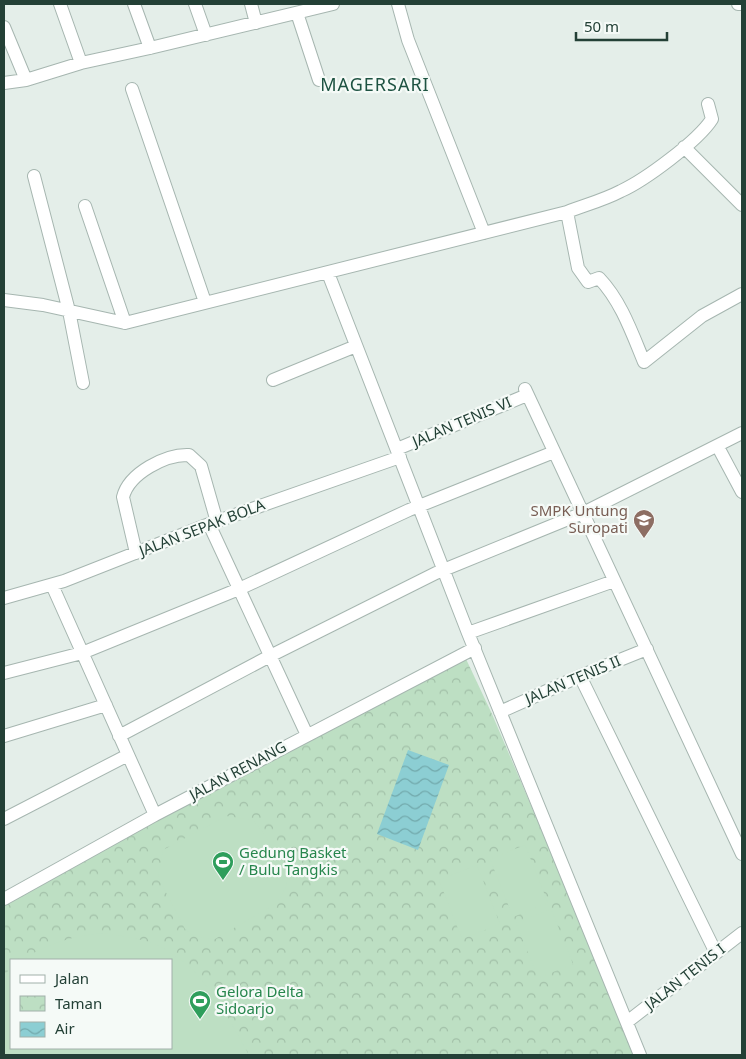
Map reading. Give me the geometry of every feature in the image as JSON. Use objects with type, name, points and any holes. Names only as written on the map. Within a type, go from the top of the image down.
[{"type":"street","points":[[60,4],[81,62]]},
{"type":"street","points":[[134,4],[150,48]]},
{"type":"street","points":[[195,4],[206,35]]},
{"type":"street","points":[[251,4],[256,23]]},
{"type":"street","points":[[4,83],[26,80],[81,62],[150,48],[297,13],[310,7],[333,4]]},
{"type":"street","points":[[398,4],[408,40],[484,233]]},
{"type":"street","points":[[297,13],[319,80]]},
{"type":"street","points":[[4,27],[26,80]]},
{"type":"street","points":[[132,89],[205,302]]},
{"type":"street","points":[[4,300],[43,305],[125,324],[205,302],[328,274],[567,212],[621,192],[684,147],[704,130],[712,119],[708,104]]},
{"type":"street","points":[[684,147],[742,205]]},
{"type":"street","points":[[34,176],[70,311],[83,383]]},
{"type":"street","points":[[85,206],[125,324]]},
{"type":"street","points":[[567,212],[578,268],[588,282],[599,278],[608,287],[634,331],[644,362],[702,316],[742,294]]},
{"type":"street","points":[[328,274],[443,570],[640,1055]]},
{"type":"street","points":[[273,380],[356,346]]},
{"type":"street","name":"JALAN TENIS VI","points":[[398,453],[526,392],[554,452]]},
{"type":"street","points":[[120,736],[270,656],[443,570],[582,513],[718,447],[742,433]]},
{"type":"street","points":[[718,447],[742,492]]},
{"type":"street","points":[[4,673],[82,653],[239,588],[418,506],[554,452],[742,854]]},
{"type":"street","name":"JALAN SEPAK BOLA","points":[[4,598],[52,585],[398,453]]},
{"type":"street","points":[[136,553],[123,497],[125,488],[133,478],[179,455],[189,455],[201,466],[213,523],[239,588],[307,735]]},
{"type":"street","points":[[468,632],[614,581]]},
{"type":"street","points":[[52,585],[155,814]]},
{"type":"street","name":"JALAN RENANG","points":[[4,899],[155,814],[475,648]]},
{"type":"street","name":"JALAN TENIS II","points":[[500,712],[580,676],[647,649]]},
{"type":"street","points":[[580,676],[716,953]]},
{"type":"street","points":[[4,736],[106,705]]},
{"type":"street","points":[[4,819],[128,755]]},
{"type":"street","name":"JALAN TENIS I","points":[[627,1022],[742,932]]},
{"type":"green space","points":[[466,659],[492,714],[623,1021],[634,1055],[4,1055],[4,899]]},
{"type":"green space","name":"Gedung Basket / Bulu Tangkis","points":[[226,816],[253,820],[265,835],[286,875],[287,885],[277,903],[215,939],[194,936],[185,929],[158,877],[163,850]]},
{"type":"green space","points":[[525,845],[548,903],[513,917],[490,859]]},
{"type":"green space","points":[[477,865],[500,924],[462,939],[439,880]]},
{"type":"green space","points":[[551,909],[573,964],[538,978],[516,923]]},
{"type":"green space","name":"Gelora Delta Sidoarjo","points":[[102,933],[147,941],[161,947],[176,957],[202,980],[213,994],[249,1055],[4,1055],[4,975],[10,969],[10,1049],[172,1049],[172,959],[24,959],[41,949],[80,937]]},
{"type":"water","points":[[408,750],[449,765],[418,850],[377,834]]},
{"type":"place","name":"SMPK Untung Suropati","points":[[644,539]]},
{"type":"place","name":"Gedung Basket / Bulu Tangkis","points":[[223,881]]},
{"type":"place","name":"Gelora Delta Sidoarjo","points":[[200,1020]]},
{"type":"district","name":"MAGERSARI","points":[[375,85]]}]
